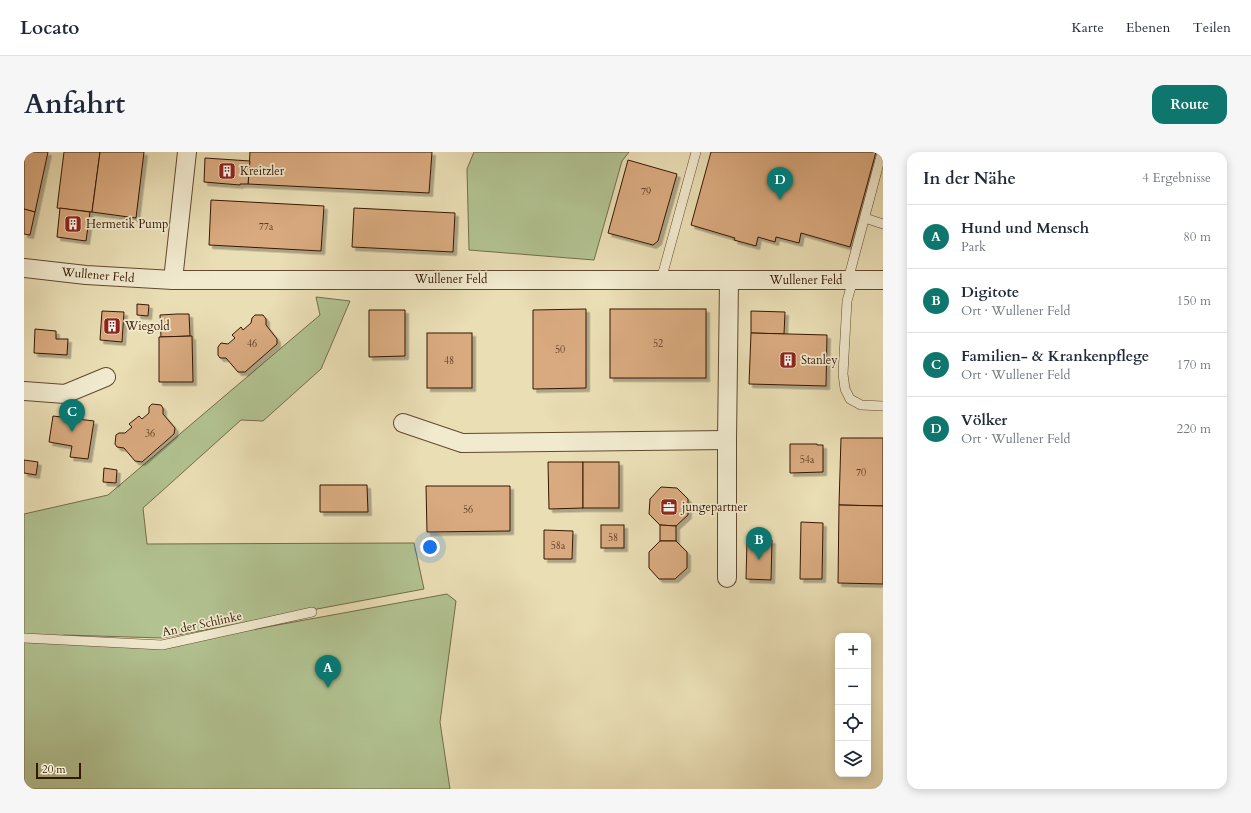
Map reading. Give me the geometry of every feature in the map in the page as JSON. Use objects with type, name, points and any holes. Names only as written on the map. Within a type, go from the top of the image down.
[{"type":"street","points":[[173,280],[187,152]]},
{"type":"street","name":"Wullener Feld","points":[[24,268],[86,275],[173,280],[883,280]]},
{"type":"street","points":[[727,578],[727,440],[730,280]]},
{"type":"street","points":[[24,391],[65,394],[106,377]]},
{"type":"street","points":[[403,422],[462,443],[727,440]]},
{"type":"lane","points":[[661,280],[696,152]]},
{"type":"lane","points":[[882,152],[864,218],[847,301],[842,374],[845,389],[850,399],[861,405],[883,406]]},
{"type":"lane","points":[[864,218],[883,224]]},
{"type":"lane","name":"An der Schlinke","points":[[24,638],[162,645],[312,612]]},
{"type":"green space","points":[[474,152],[629,152],[622,161],[594,260],[469,250],[467,169]]},
{"type":"green space","points":[[316,297],[350,301],[321,369],[263,421],[241,420],[143,508],[147,544],[414,543],[424,589],[162,638],[64,635],[42,642],[163,646],[447,594],[456,601],[440,722],[450,789],[24,789],[24,514],[108,495],[320,315]]},
{"type":"building","points":[[24,152],[48,152],[35,212],[24,209]]},
{"type":"building","points":[[64,152],[100,152],[92,212],[57,208]]},
{"type":"building","points":[[100,152],[144,152],[136,218],[92,212]]},
{"type":"building","points":[[250,152],[432,152],[429,193],[248,184]]},
{"type":"building","points":[[711,152],[876,152],[850,247],[801,233],[799,243],[776,237],[775,242],[758,237],[756,246],[691,225]]},
{"type":"building","name":"Kreitzler","points":[[205,158],[250,161],[248,184],[240,185],[204,182]]},
{"type":"building","points":[[628,160],[677,174],[658,241],[653,245],[608,233]]},
{"type":"building","points":[[211,200],[324,206],[321,251],[209,245]]},
{"type":"building","name":"Hermetik Pump","points":[[60,208],[90,212],[86,241],[57,237]]},
{"type":"building","points":[[354,208],[455,213],[453,252],[352,247]]},
{"type":"building","points":[[24,209],[35,212],[30,235],[24,234]]},
{"type":"building","points":[[137,304],[149,305],[148,316],[137,315]]},
{"type":"building","points":[[586,309],[586,388],[533,389],[533,310]]},
{"type":"building","points":[[610,309],[706,309],[706,378],[610,378]]},
{"type":"building","points":[[369,310],[405,310],[405,356],[369,357]]},
{"type":"building","name":"Wiegold","points":[[102,311],[124,312],[122,342],[100,340]]},
{"type":"building","points":[[751,311],[785,312],[784,334],[751,333]]},
{"type":"building","points":[[189,314],[190,336],[161,337],[160,315]]},
{"type":"building","points":[[255,315],[263,315],[266,319],[266,325],[277,339],[277,344],[245,372],[238,372],[226,358],[220,358],[218,355],[218,347],[221,343],[228,344],[235,338],[232,335],[241,327],[243,330],[251,323],[252,318]]},
{"type":"building","points":[[35,329],[56,331],[56,339],[68,339],[67,355],[34,353]]},
{"type":"building","points":[[427,333],[472,333],[472,388],[427,388]]},
{"type":"building","name":"Stanley","points":[[751,333],[827,335],[826,386],[749,384]]},
{"type":"building","points":[[192,336],[193,382],[159,382],[159,337]]},
{"type":"building","points":[[152,404],[161,405],[163,408],[163,414],[175,428],[174,434],[142,462],[135,461],[124,448],[117,447],[115,444],[116,435],[119,433],[125,433],[132,427],[129,424],[139,416],[142,419],[149,413],[149,407]]},
{"type":"building","points":[[53,416],[94,421],[88,459],[70,457],[72,446],[49,442]]},
{"type":"building","points":[[841,438],[883,438],[883,506],[839,505]]},
{"type":"building","points":[[790,444],[823,445],[823,472],[790,473]]},
{"type":"building","points":[[24,460],[38,462],[36,475],[24,473]]},
{"type":"building","points":[[548,462],[583,462],[583,508],[549,509]]},
{"type":"building","points":[[583,462],[619,462],[619,508],[583,508]]},
{"type":"building","points":[[104,468],[117,470],[116,483],[103,482]]},
{"type":"building","points":[[320,485],[367,485],[368,512],[320,512]]},
{"type":"building","points":[[426,486],[510,486],[510,531],[427,532]]},
{"type":"building","name":"jungepartner","points":[[661,487],[677,488],[688,499],[688,515],[676,526],[660,525],[649,514],[650,499]]},
{"type":"building","points":[[839,505],[883,506],[883,584],[838,583]]},
{"type":"building","points":[[801,522],[823,523],[822,579],[800,579]]},
{"type":"building","points":[[601,525],[624,525],[624,548],[601,548]]},
{"type":"building","points":[[660,525],[676,526],[676,541],[660,541]]},
{"type":"building","points":[[544,530],[573,531],[572,559],[544,559]]},
{"type":"building","points":[[747,540],[772,540],[771,580],[746,579]]},
{"type":"building","points":[[660,541],[676,541],[687,552],[687,568],[675,579],[659,579],[649,568],[649,552]]},
{"type":"place","name":"Kreitzler","points":[[227,171]]},
{"type":"place","name":"Völker","points":[[780,200]]},
{"type":"place","name":"Hermetik Pump","points":[[73,224]]},
{"type":"place","name":"Wiegold","points":[[112,326]]},
{"type":"place","name":"Stanley","points":[[788,360]]},
{"type":"place","name":"Familien- & Krankenpflege","points":[[72,432]]},
{"type":"place","name":"jungepartner","points":[[669,507]]},
{"type":"place","name":"Digitote","points":[[759,560]]},
{"type":"place","name":"Hund und Mensch","points":[[328,688]]}]
